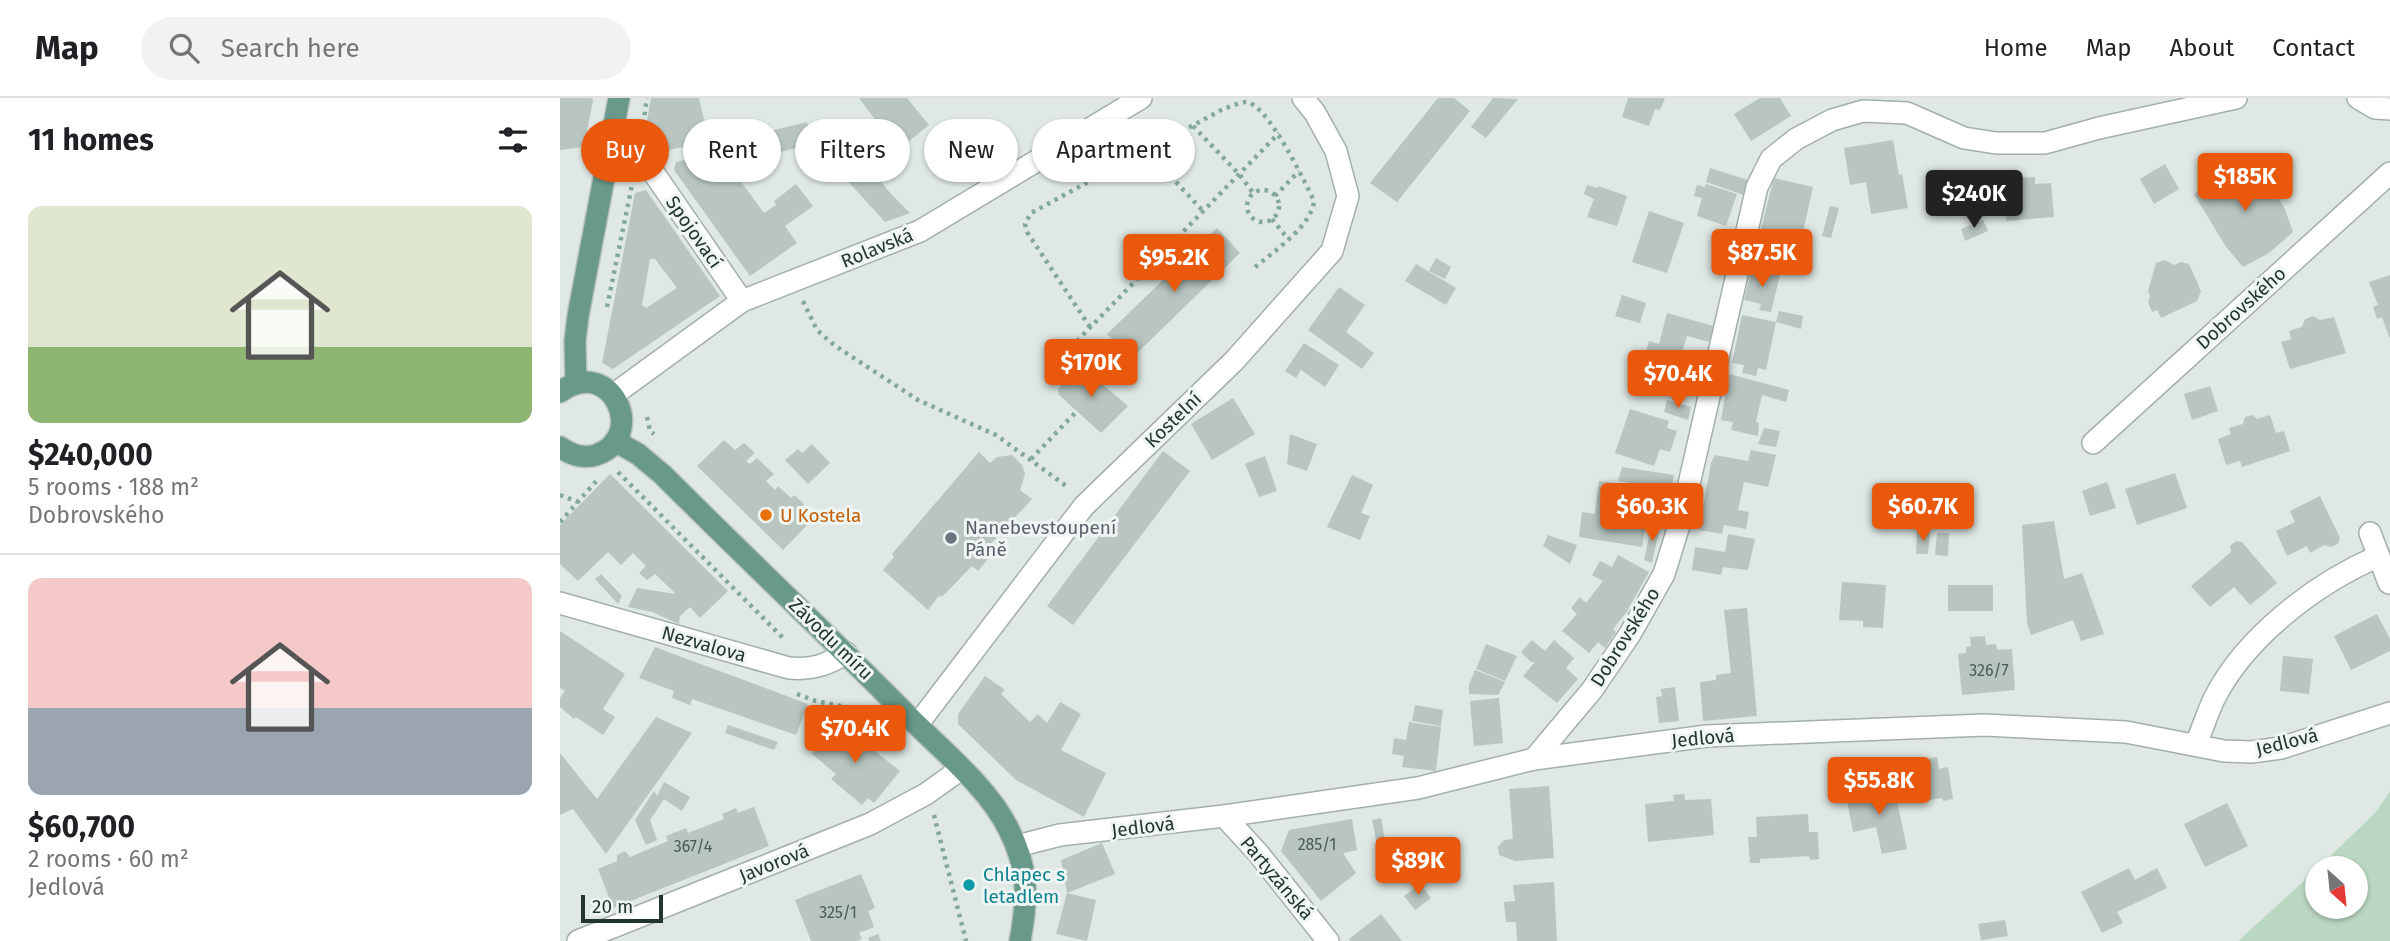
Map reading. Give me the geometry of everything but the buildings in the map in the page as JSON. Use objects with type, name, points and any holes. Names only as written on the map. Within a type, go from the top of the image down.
[{"type":"main road","points":[[615,119],[619,98]]},
{"type":"main road","points":[[561,450],[585,457],[607,449],[615,441],[622,417],[613,395],[597,384],[568,387],[578,316],[604,182]]},
{"type":"main road","name":"Závodu míru","points":[[615,441],[651,464],[846,653],[961,769],[998,811],[1017,846],[1026,883],[1026,909],[1020,941]]},
{"type":"street","name":"Rolavská","points":[[613,395],[742,301],[920,231],[1141,98]]},
{"type":"street","name":"Kostelní","points":[[917,725],[1084,506],[1234,361],[1332,251],[1348,196],[1336,151],[1315,113],[1303,98]]},
{"type":"street","name":"Dobrovského","points":[[1534,759],[1592,690],[1630,634],[1664,574],[1681,519],[1757,187],[1771,159],[1796,139],[1832,120],[1863,111],[1907,113],[1964,138],[1975,140],[2045,143],[2099,128],[2236,98]]},
{"type":"street","points":[[2358,98],[2375,108],[2390,109]]},
{"type":"street","name":"Dobrovského","points":[[2093,443],[2390,173]]},
{"type":"street","name":"Spojovací","points":[[659,182],[742,301]]},
{"type":"street","points":[[2370,533],[2389,583]]},
{"type":"street","points":[[2196,744],[2214,698],[2237,663],[2273,623],[2356,566],[2379,556]]},
{"type":"street","name":"Nezvalova","points":[[560,603],[789,668],[821,667],[846,653]]},
{"type":"street","name":"Jedlová","points":[[1017,846],[1060,835],[1224,817],[1418,788],[1534,759],[1707,736],[1984,725],[2126,732],[2224,751],[2251,752],[2281,748],[2390,713]]},
{"type":"street","name":"Javorová","points":[[578,941],[619,934],[870,824],[926,794],[961,769]]},
{"type":"street","name":"Partyzánská","points":[[1224,817],[1258,853],[1328,941]]},
{"type":"path","points":[[1195,125],[1225,108],[1245,102],[1253,104],[1279,133],[1314,201],[1314,208],[1306,221],[1254,268]]},
{"type":"path","points":[[1195,128],[1239,174],[1254,194]]},
{"type":"path","points":[[1077,341],[1279,133]]},
{"type":"path","points":[[1275,196],[1299,171]]},
{"type":"path","points":[[1088,182],[1031,212],[1025,224],[1027,232],[1090,327]]},
{"type":"path","points":[[1176,182],[1203,211]]},
{"type":"path","points":[[606,312],[633,183],[640,185]]},
{"type":"path","points":[[1267,191],[1275,196],[1279,206],[1276,216],[1262,222],[1250,215],[1248,205],[1254,194],[1267,191]]},
{"type":"path","points":[[1272,219],[1288,239]]},
{"type":"path","points":[[791,305],[812,296]]},
{"type":"path","points":[[803,300],[817,330],[834,345],[918,400],[996,435],[1070,489]]},
{"type":"path","points":[[645,406],[650,431],[660,440]]},
{"type":"path","points":[[1031,459],[1077,411]]},
{"type":"path","points":[[560,522],[607,471],[619,472],[785,640]]},
{"type":"path","points":[[560,495],[578,502]]},
{"type":"path","points":[[926,794],[938,827],[966,941]]},
{"type":"green space","points":[[2390,791],[2390,941],[2238,941],[2305,880],[2305,919],[2368,919],[2368,856],[2330,856],[2377,811]]},
{"type":"place","name":"U Kostela","points":[[766,515]]},
{"type":"place","name":"Nanebevstoupení Páně","points":[[951,538]]},
{"type":"place","name":"Chlapec s letadlem","points":[[969,885]]}]
